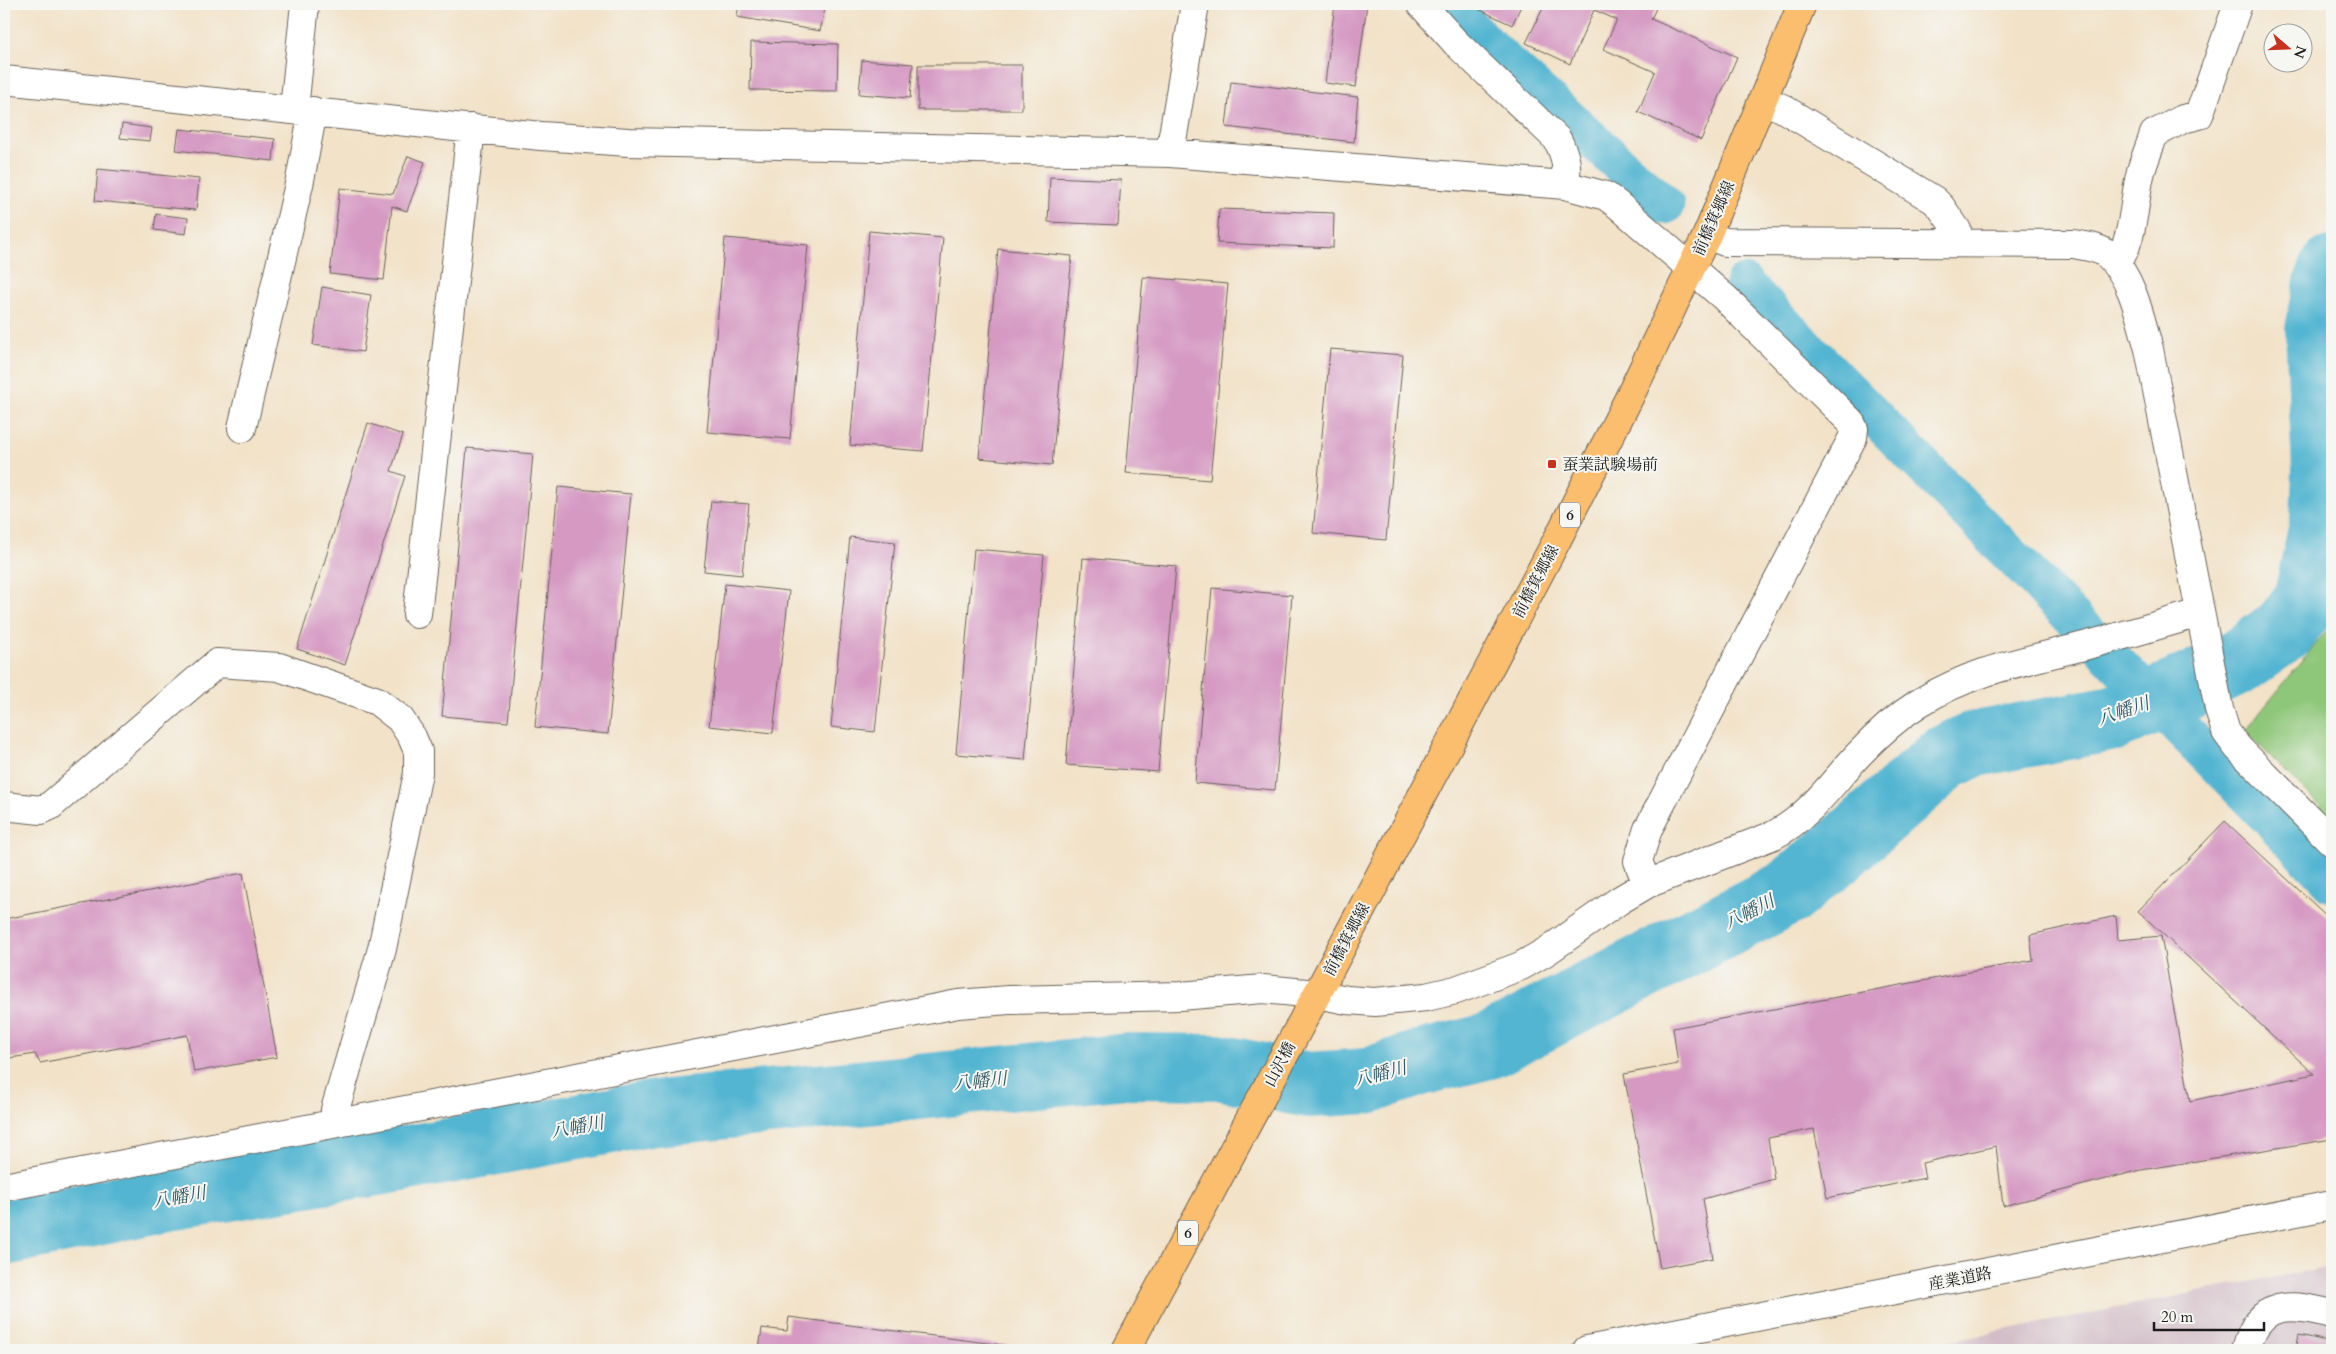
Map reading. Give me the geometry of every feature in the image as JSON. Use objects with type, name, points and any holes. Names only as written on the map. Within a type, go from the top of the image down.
[{"type":"main road","name":"前橋箕郷線","points":[[1312,1002],[1561,532],[1629,398],[1707,235],[1802,4]]},
{"type":"main road","name":"山沢橋","points":[[1126,1350],[1312,1002]]},
{"type":"street","points":[[242,428],[309,140],[303,110],[305,4]]},
{"type":"street","points":[[1170,153],[1195,4]]},
{"type":"street","points":[[1421,4],[1456,43],[1557,139],[1566,155],[1568,170],[1566,185]]},
{"type":"street","points":[[2116,265],[2124,253],[2129,238],[2141,172],[2154,134],[2183,119],[2199,114],[2238,4]]},
{"type":"street","points":[[4,80],[471,128],[628,142],[1170,153],[1566,185],[1606,196],[1725,298],[1850,421],[1854,429],[1848,446],[1648,829],[1638,860],[1640,871],[1647,884]]},
{"type":"street","points":[[1764,100],[1782,108],[1934,200],[1941,206],[1957,230],[1957,243]]},
{"type":"street","points":[[418,614],[471,128]]},
{"type":"street","points":[[1707,235],[1725,242],[2080,245],[2093,247],[2109,255],[2124,276],[2138,308],[2149,349],[2200,617],[2219,709],[2226,732],[2238,748],[2332,842]]},
{"type":"street","points":[[4,1187],[958,1004],[1009,1000],[1180,996],[1263,989],[1312,1002],[1347,1000],[1375,1002],[1426,997],[1456,990],[1521,966],[1547,951],[1620,900],[1647,884],[1774,836],[1792,826],[1812,809],[1859,754],[1895,721],[1919,703],[1952,686],[1992,669],[2022,660],[2200,617]]},
{"type":"street","points":[[4,806],[41,810],[50,806],[217,663],[279,667],[377,702],[400,719],[418,751],[418,773],[382,950],[335,1110],[337,1123]]},
{"type":"street","name":"産業道路","points":[[1587,1350],[2332,1205]]},
{"type":"street","points":[[2246,1350],[2253,1330],[2262,1319],[2274,1310],[2287,1306],[2332,1314]]},
{"type":"shaded area","points":[[2332,1266],[2332,1350],[1900,1350],[1993,1332]]},
{"type":"green space","points":[[2332,624],[2332,818],[2245,731]]},
{"type":"building","points":[[739,4],[826,4],[820,31],[737,17]]},
{"type":"building","points":[[1335,4],[1367,4],[1356,87],[1325,83]]},
{"type":"building","points":[[1468,4],[1522,4],[1512,25]]},
{"type":"building","points":[[1545,4],[1658,4],[1651,19],[1737,57],[1701,140],[1638,112],[1655,72],[1603,49],[1617,20],[1594,10],[1570,64],[1526,43]]},
{"type":"building","points":[[751,42],[838,44],[837,91],[750,90]]},
{"type":"building","points":[[862,60],[913,64],[910,98],[859,94]]},
{"type":"building","points":[[918,65],[1022,65],[1022,110],[918,110]]},
{"type":"building","points":[[1231,82],[1358,97],[1354,142],[1226,127]]},
{"type":"building","points":[[122,124],[152,128],[150,141],[120,138]]},
{"type":"building","points":[[179,129],[275,139],[273,161],[176,150]]},
{"type":"building","points":[[408,156],[425,162],[407,211],[392,206],[384,280],[330,274],[340,188],[393,194]]},
{"type":"building","points":[[98,169],[199,179],[196,210],[95,201]]},
{"type":"building","points":[[1050,177],[1121,180],[1118,225],[1048,222]]},
{"type":"building","points":[[1219,209],[1334,213],[1333,248],[1217,243]]},
{"type":"building","points":[[156,214],[188,218],[186,234],[154,230]]},
{"type":"building","points":[[869,231],[943,238],[923,451],[850,445]]},
{"type":"building","points":[[725,238],[808,245],[790,439],[707,432]]},
{"type":"building","points":[[998,249],[1072,256],[1052,465],[979,458]]},
{"type":"building","points":[[1143,277],[1228,284],[1210,480],[1126,473]]},
{"type":"building","points":[[322,287],[371,295],[363,352],[313,345]]},
{"type":"building","points":[[1330,349],[1403,355],[1386,540],[1313,533]]},
{"type":"building","points":[[368,423],[403,435],[391,471],[405,476],[345,665],[297,649]]},
{"type":"building","points":[[467,448],[533,454],[508,722],[442,716]]},
{"type":"building","points":[[558,487],[631,494],[608,734],[535,727]]},
{"type":"building","points":[[711,501],[749,504],[742,575],[704,571]]},
{"type":"building","points":[[850,537],[895,542],[875,732],[831,727]]},
{"type":"building","points":[[974,549],[1044,555],[1025,760],[956,754]]},
{"type":"building","points":[[1083,558],[1176,566],[1158,772],[1066,765]]},
{"type":"building","points":[[725,584],[789,591],[773,733],[709,726]]},
{"type":"building","points":[[1212,588],[1292,595],[1275,790],[1195,783]]},
{"type":"building","points":[[2225,821],[2332,921],[2332,1139],[2141,1170],[2003,1206],[1996,1146],[1922,1163],[1925,1178],[1827,1198],[1814,1129],[1768,1138],[1774,1179],[1703,1199],[1713,1258],[1660,1268],[1624,1074],[1678,1064],[1673,1028],[2033,960],[2030,935],[2116,916],[2118,940],[2161,936],[2190,1101],[2314,1074],[2138,911]]},
{"type":"building","points":[[243,873],[277,1057],[194,1072],[187,1035],[40,1063],[35,1054],[4,1059],[4,919]]},
{"type":"building","points":[[789,1317],[1025,1348],[1016,1350],[759,1350],[762,1328],[787,1331]]},
{"type":"building","points":[[2299,1335],[2332,1342],[2332,1350],[2296,1350]]},
{"type":"waterway","points":[[1446,4],[1499,56],[1665,205]]},
{"type":"waterway","name":"八幡川","points":[[4,1233],[163,1199],[443,1152],[648,1114],[1128,1066],[1218,1067],[1309,1085],[1367,1081],[1420,1063],[1489,1046],[1787,893],[1839,851],[1945,758],[1971,745],[2114,718],[2179,691],[2237,663],[2285,629],[2306,600],[2323,520],[2325,471],[2318,330],[2327,284],[2332,269]]},
{"type":"waterway","points":[[1744,284],[2332,882]]},
{"type":"place","name":"蚕業試験場前","points":[[1552,464]]}]
